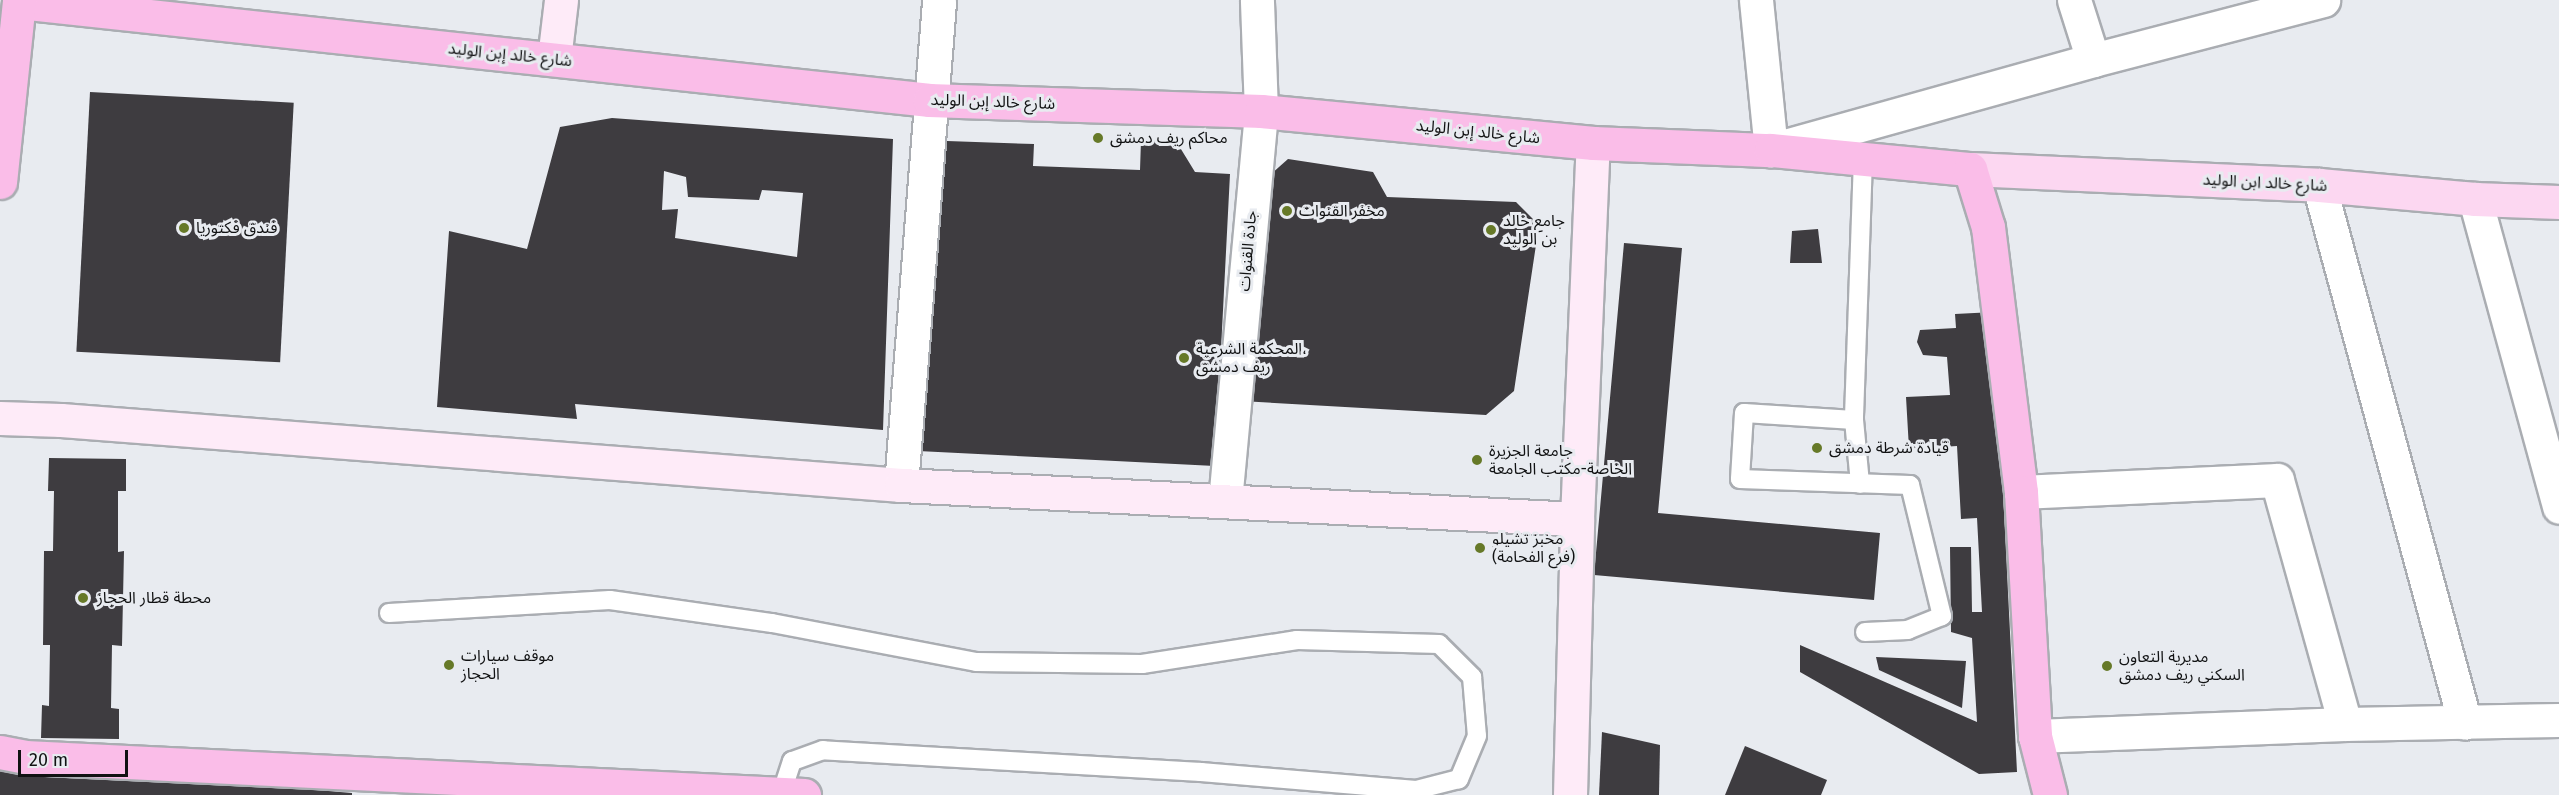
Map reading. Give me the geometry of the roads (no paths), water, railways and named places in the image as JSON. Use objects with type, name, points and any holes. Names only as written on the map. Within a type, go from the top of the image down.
[{"type":"highway","name":"شارع خالد إبن الوليد","points":[[19,1],[930,100],[1261,111],[1593,143],[1771,150],[1970,169]]},
{"type":"highway","points":[[0,182],[19,1]]},
{"type":"highway","points":[[1970,169],[1988,227],[2021,492],[2035,736],[2050,795]]},
{"type":"highway","points":[[0,752],[25,757],[793,794]]},
{"type":"main road","name":"شارع خالد ابن الوليد","points":[[1970,169],[2319,185],[2475,199],[2559,202]]},
{"type":"street","points":[[554,60],[561,0]]},
{"type":"street","points":[[901,485],[939,0]]},
{"type":"street","name":"جادة القنوات","points":[[1225,501],[1261,111],[1257,0]]},
{"type":"street","points":[[1756,0],[1771,150],[2093,60],[2323,0]]},
{"type":"street","points":[[2074,0],[2093,60]]},
{"type":"street","points":[[1570,795],[1577,519],[1593,143]]},
{"type":"street","points":[[2319,185],[2465,723]]},
{"type":"street","points":[[2475,199],[2559,507]]},
{"type":"street","points":[[0,418],[61,420],[901,485],[1577,519]]},
{"type":"street","points":[[2021,492],[2277,480],[2346,724]]},
{"type":"street","points":[[2035,736],[2346,724],[2559,720]]},
{"type":"lane","points":[[1860,484],[1854,420],[1863,159]]},
{"type":"lane","points":[[1854,420],[1744,414],[1740,479],[1911,485],[1942,616],[1908,630],[1865,632]]},
{"type":"lane","points":[[389,613],[610,600],[772,623],[976,662],[1142,664],[1298,640],[1439,644],[1472,677],[1477,736],[1460,779],[1416,790],[1201,772],[823,750],[792,761],[793,794]]},
{"type":"place","name":"محاكم ريف دمشق","points":[[1098,138]]},
{"type":"place","name":"مخفر القنوات","points":[[1287,211]]},
{"type":"place","name":"فندق فكتوريا","points":[[184,228]]},
{"type":"place","name":"جامع خالد بن الوليد","points":[[1491,230]]},
{"type":"place","name":"المحكمة الشرعية، ريف دمشق","points":[[1184,358]]},
{"type":"place","name":"قيادة شرطة دمشق","points":[[1817,448]]},
{"type":"place","name":"جامعة الجزيرة الخاصة-مكتب الجامعة","points":[[1477,460]]},
{"type":"place","name":"مخبز تشيلو (فرع الفحامة)","points":[[1480,548]]},
{"type":"place","name":"محطة قطار الحجاز","points":[[83,598]]},
{"type":"place","name":"موقف سيارات الحجاز","points":[[449,665]]},
{"type":"place","name":"مديرية التعاون السكني ريف دمشق","points":[[2107,666]]}]
